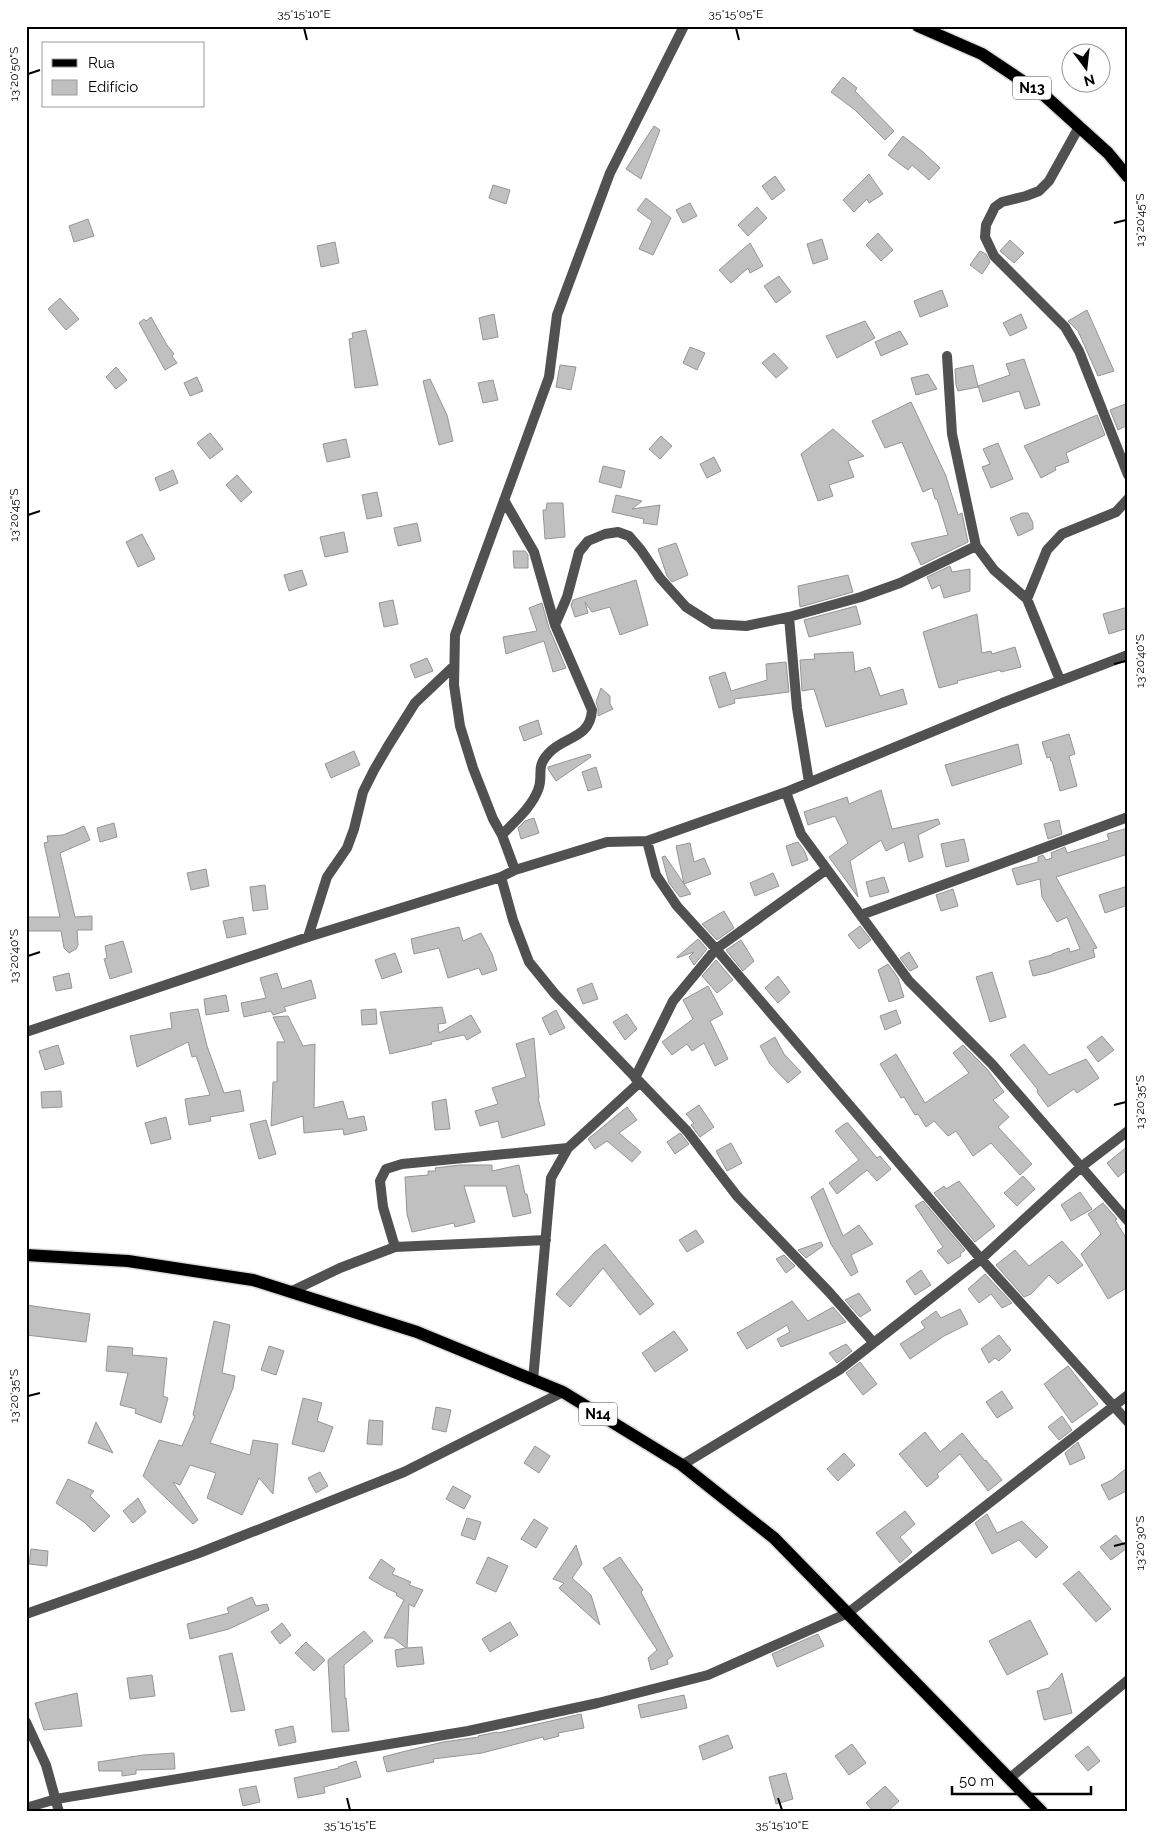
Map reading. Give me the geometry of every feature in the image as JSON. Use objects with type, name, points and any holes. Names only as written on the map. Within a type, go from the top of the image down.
[{"type":"main road","name":"N13","points":[[918,26],[982,54],[1045,96],[1108,153],[1128,177]]},
{"type":"main road","name":"N14","points":[[26,1255],[128,1261],[253,1280],[416,1332],[563,1392],[682,1465],[774,1538],[1042,1812]]},
{"type":"street","points":[[515,870],[502,835],[493,819],[472,768],[460,726],[454,685],[455,635],[549,377],[556,315],[607,182],[684,26]]},
{"type":"street","points":[[1079,127],[1049,181],[1039,191],[1002,202],[995,208],[986,225],[986,237],[994,256],[1064,327],[1079,351],[1128,475]]},
{"type":"street","points":[[947,356],[952,434],[976,546],[994,570],[1027,599],[1060,680]]},
{"type":"street","points":[[1027,599],[1047,550],[1062,534],[1116,512],[1128,499]]},
{"type":"street","points":[[502,835],[532,804],[540,787],[541,763],[545,757],[549,752],[585,730],[591,719],[592,710],[555,625],[534,552],[504,500]]},
{"type":"street","points":[[555,625],[567,597],[579,552],[588,541],[605,534],[618,532],[629,536],[660,578],[686,607],[713,624],[746,626],[788,617],[861,597],[900,583],[976,546]]},
{"type":"street","points":[[788,617],[797,708],[809,782]]},
{"type":"street","points":[[26,1032],[308,937],[501,877],[515,870],[607,842],[647,841],[786,792],[1060,680],[1124,658]]},
{"type":"street","points":[[308,937],[327,876],[347,848],[364,792],[379,762],[416,703],[454,666]]},
{"type":"street","points":[[786,792],[801,834],[909,981],[992,1064],[1128,1221]]},
{"type":"street","points":[[861,915],[1128,817]]},
{"type":"street","points":[[647,841],[656,875],[677,906],[981,1259],[1128,1422]]},
{"type":"street","points":[[533,1380],[551,1178],[568,1148],[637,1080],[673,1001],[716,949],[826,870]]},
{"type":"street","points":[[501,877],[529,962],[555,994],[687,1131],[737,1196],[873,1342]]},
{"type":"street","points":[[682,1465],[839,1370],[981,1259],[1081,1167],[1128,1130]]},
{"type":"street","points":[[395,1247],[383,1207],[380,1181],[386,1169],[402,1164],[568,1148]]},
{"type":"street","points":[[290,1292],[340,1268],[395,1247],[546,1240]]},
{"type":"street","points":[[26,1614],[199,1553],[404,1472],[563,1392]]},
{"type":"street","points":[[26,1808],[56,1799],[458,1733],[598,1703],[708,1675],[848,1613],[1128,1395]]},
{"type":"street","points":[[1010,1778],[1128,1680]]},
{"type":"street","points":[[26,1722],[46,1765],[58,1812]]},
{"type":"building","points":[[843,77],[857,88],[855,91],[894,131],[885,140],[855,110],[831,92]]},
{"type":"building","points":[[654,126],[660,130],[641,179],[626,169]]},
{"type":"building","points":[[903,136],[940,168],[929,180],[912,165],[908,170],[888,155]]},
{"type":"building","points":[[869,174],[883,194],[869,203],[867,199],[854,212],[843,200]]},
{"type":"building","points":[[775,176],[785,190],[772,200],[762,186]]},
{"type":"building","points":[[493,185],[510,190],[506,204],[489,198]]},
{"type":"building","points":[[646,198],[671,218],[653,255],[639,249],[652,221],[637,210]]},
{"type":"building","points":[[690,203],[697,216],[683,223],[676,210]]},
{"type":"building","points":[[757,207],[767,218],[748,236],[738,225]]},
{"type":"building","points":[[88,219],[94,236],[74,242],[69,226]]},
{"type":"building","points":[[878,233],[893,250],[881,261],[866,245]]},
{"type":"building","points":[[822,239],[828,259],[813,264],[807,244]]},
{"type":"building","points":[[1010,240],[1024,253],[1014,263],[1000,251]]},
{"type":"building","points":[[335,242],[339,263],[321,267],[317,246]]},
{"type":"building","points":[[750,243],[763,266],[750,273],[748,268],[731,283],[719,270]]},
{"type":"building","points":[[980,251],[986,254],[990,262],[982,274],[970,265]]},
{"type":"building","points":[[779,276],[791,292],[776,303],[764,286]]},
{"type":"building","points":[[942,290],[948,306],[920,317],[914,301]]},
{"type":"building","points":[[60,298],[79,319],[66,330],[48,309]]},
{"type":"building","points":[[1087,310],[1114,371],[1098,376],[1078,331],[1068,321]]},
{"type":"building","points":[[494,314],[498,337],[483,340],[479,318]]},
{"type":"building","points":[[1021,314],[1027,328],[1010,336],[1003,323]]},
{"type":"building","points":[[151,317],[174,354],[172,356],[177,363],[165,370],[139,323]]},
{"type":"building","points":[[865,321],[875,338],[837,358],[826,336]]},
{"type":"building","points":[[366,330],[378,385],[355,388],[349,339],[353,338],[352,333]]},
{"type":"building","points":[[900,331],[908,344],[881,356],[875,342]]},
{"type":"building","points":[[690,347],[705,353],[697,370],[683,363]]},
{"type":"building","points":[[774,353],[788,368],[776,378],[762,363]]},
{"type":"building","points":[[1024,359],[1040,405],[1025,409],[1019,391],[983,402],[978,386],[1010,375],[1006,364]]},
{"type":"building","points":[[560,365],[576,367],[571,390],[556,387]]},
{"type":"building","points":[[973,365],[978,387],[958,391],[955,369]]},
{"type":"building","points":[[116,367],[127,380],[116,389],[106,377]]},
{"type":"building","points":[[928,374],[937,389],[916,395],[911,378]]},
{"type":"building","points":[[197,377],[203,391],[190,396],[184,383]]},
{"type":"building","points":[[430,379],[447,415],[453,441],[439,445],[423,381]]},
{"type":"building","points":[[493,380],[498,400],[483,403],[478,383]]},
{"type":"building","points":[[911,402],[946,476],[958,515],[962,513],[968,542],[921,565],[911,543],[948,535],[937,499],[935,499],[932,488],[923,492],[902,442],[885,448],[872,421]]},
{"type":"building","points":[[1128,403],[1128,425],[1118,430],[1110,410]]},
{"type":"building","points":[[1097,415],[1105,435],[1066,453],[1069,462],[1055,467],[1056,470],[1041,478],[1024,446]]},
{"type":"building","points":[[833,429],[864,456],[848,461],[854,477],[829,485],[833,496],[818,501],[801,454]]},
{"type":"building","points":[[210,433],[223,449],[210,459],[197,443]]},
{"type":"building","points":[[661,436],[672,446],[660,459],[649,449]]},
{"type":"building","points":[[346,439],[350,457],[327,462],[323,444]]},
{"type":"building","points":[[998,443],[1013,479],[991,488],[982,467],[990,464],[983,449]]},
{"type":"building","points":[[714,457],[721,471],[707,478],[700,464]]},
{"type":"building","points":[[603,466],[625,471],[621,488],[599,482]]},
{"type":"building","points":[[173,470],[178,483],[160,491],[155,478]]},
{"type":"building","points":[[237,475],[252,492],[241,502],[226,485]]},
{"type":"building","points":[[377,492],[382,516],[367,519],[362,495]]},
{"type":"building","points":[[616,495],[642,501],[632,509],[660,505],[657,525],[643,523],[644,519],[612,512]]},
{"type":"building","points":[[547,503],[563,503],[565,537],[545,539],[543,510],[546,510]]},
{"type":"building","points":[[1022,513],[1028,513],[1033,523],[1033,529],[1018,536],[1010,518]]},
{"type":"building","points":[[417,523],[421,541],[398,546],[394,528]]},
{"type":"building","points":[[344,532],[348,552],[325,557],[320,537]]},
{"type":"building","points":[[142,534],[155,559],[138,567],[126,542]]},
{"type":"building","points":[[676,543],[688,575],[672,582],[667,576],[658,549]]},
{"type":"building","points":[[513,551],[525,551],[528,555],[528,568],[514,568]]},
{"type":"building","points":[[950,566],[952,572],[970,569],[970,591],[944,598],[940,585],[932,589],[927,577]]},
{"type":"building","points":[[302,570],[307,585],[289,591],[284,575]]},
{"type":"building","points":[[848,575],[853,592],[800,607],[798,586]]},
{"type":"building","points":[[636,580],[648,625],[620,635],[610,607],[592,612],[585,602],[588,613],[575,617],[571,605],[573,600]]},
{"type":"building","points":[[393,600],[398,624],[384,627],[379,603]]},
{"type":"building","points":[[542,603],[549,628],[566,668],[553,672],[544,641],[506,654],[503,637],[537,631],[529,608]]},
{"type":"building","points":[[856,606],[861,624],[809,637],[804,620]]},
{"type":"building","points":[[1128,607],[1128,628],[1109,634],[1103,614]]},
{"type":"building","points":[[977,614],[982,653],[991,651],[992,654],[1015,647],[1021,667],[1001,672],[1000,670],[957,681],[958,683],[939,688],[923,632]]},
{"type":"building","points":[[853,652],[855,672],[870,667],[880,696],[903,689],[907,704],[826,727],[814,689],[802,691],[800,660],[815,659],[814,654]]},
{"type":"building","points":[[427,658],[433,671],[415,678],[410,665]]},
{"type":"building","points":[[786,662],[789,692],[734,699],[735,703],[719,708],[709,677],[725,672],[731,691],[767,680],[766,664]]},
{"type":"building","points":[[601,688],[610,696],[610,704],[613,709],[598,716],[596,702]]},
{"type":"building","points":[[538,720],[542,734],[524,741],[519,727]]},
{"type":"building","points":[[1069,734],[1075,754],[1069,756],[1077,786],[1060,791],[1052,761],[1050,757],[1047,758],[1042,742]]},
{"type":"building","points":[[1018,744],[1022,764],[952,786],[945,765]]},
{"type":"building","points":[[354,751],[360,765],[331,778],[325,764]]},
{"type":"building","points":[[590,754],[591,757],[556,781],[548,769],[548,767]]},
{"type":"building","points":[[596,767],[602,787],[588,791],[582,772]]},
{"type":"building","points":[[881,790],[892,829],[938,819],[940,824],[918,835],[923,857],[909,862],[904,842],[886,851],[881,840],[850,861],[858,897],[829,857],[848,843],[835,816],[808,825],[804,812],[847,797],[849,804]]},
{"type":"building","points":[[534,818],[539,833],[521,839],[518,828],[525,821]]},
{"type":"building","points":[[1059,820],[1062,834],[1048,839],[1044,824]]},
{"type":"building","points":[[114,823],[117,837],[100,842],[97,828]]},
{"type":"building","points":[[84,826],[90,840],[60,853],[75,917],[92,916],[92,930],[77,930],[78,945],[76,949],[69,953],[64,948],[61,931],[28,931],[28,917],[60,917],[44,843],[48,842],[47,836],[63,835]]},
{"type":"building","points":[[1128,828],[1128,854],[1056,877],[1097,948],[1093,949],[1095,957],[1033,976],[1029,961],[1069,948],[1070,952],[1080,949],[1067,917],[1057,922],[1042,897],[1040,879],[1017,885],[1012,869],[1038,862],[1038,857],[1043,855],[1046,860],[1052,858],[1051,853],[1065,847],[1067,853],[1109,840],[1107,834]]},
{"type":"building","points":[[964,839],[969,861],[946,867],[941,844]]},
{"type":"building","points":[[798,842],[808,860],[792,866],[786,846]]},
{"type":"building","points":[[690,843],[694,862],[704,858],[711,874],[684,884],[676,846]]},
{"type":"building","points":[[665,856],[691,894],[680,897],[669,883],[662,857]]},
{"type":"building","points":[[206,869],[209,886],[191,890],[187,873]]},
{"type":"building","points":[[773,873],[779,886],[755,896],[750,883]]},
{"type":"building","points":[[884,877],[889,892],[870,897],[866,882]]},
{"type":"building","points":[[265,885],[268,909],[253,911],[250,887]]},
{"type":"building","points":[[1128,886],[1128,905],[1105,913],[1099,895]]},
{"type":"building","points":[[953,889],[958,906],[941,911],[936,895]]},
{"type":"building","points":[[724,911],[734,928],[717,940],[702,924]]},
{"type":"building","points":[[243,917],[246,934],[227,938],[223,921]]},
{"type":"building","points":[[860,926],[871,940],[859,949],[848,935]]},
{"type":"building","points":[[459,927],[463,941],[481,933],[492,954],[497,970],[482,975],[479,968],[448,978],[439,948],[414,954],[411,939]]},
{"type":"building","points":[[698,939],[707,949],[694,965],[689,957],[694,952],[677,958],[677,957]]},
{"type":"building","points":[[741,940],[754,961],[743,971],[726,950]]},
{"type":"building","points":[[123,941],[132,972],[110,979],[104,959],[107,958],[105,946]]},
{"type":"building","points":[[909,952],[918,967],[910,971],[900,958]]},
{"type":"building","points":[[395,953],[402,972],[382,979],[375,960]]},
{"type":"building","points":[[716,960],[733,980],[717,993],[702,976]]},
{"type":"building","points":[[888,964],[898,978],[904,997],[889,1002],[878,970]]},
{"type":"building","points":[[992,972],[1006,1017],[990,1022],[976,977]]},
{"type":"building","points":[[69,973],[72,988],[56,991],[53,977]]},
{"type":"building","points":[[277,973],[282,989],[311,980],[316,998],[284,1007],[286,1011],[273,1015],[271,1011],[244,1017],[241,1003],[266,998],[260,978]]},
{"type":"building","points":[[778,976],[790,992],[778,1003],[765,988]]},
{"type":"building","points":[[592,983],[598,999],[583,1004],[577,989]]},
{"type":"building","points":[[708,986],[723,1014],[710,1021],[728,1059],[715,1066],[704,1043],[692,1051],[687,1044],[672,1055],[662,1042],[693,1019],[683,1000]]},
{"type":"building","points":[[226,995],[229,1011],[206,1015],[204,999]]},
{"type":"building","points":[[442,1007],[446,1023],[438,1024],[439,1033],[471,1015],[481,1032],[467,1040],[464,1035],[390,1054],[380,1012]]},
{"type":"building","points":[[198,1009],[207,1046],[224,1093],[240,1090],[244,1111],[210,1117],[211,1121],[189,1125],[185,1099],[210,1095],[196,1056],[192,1057],[188,1042],[137,1067],[130,1036],[172,1028],[170,1013]]},
{"type":"building","points":[[376,1009],[377,1024],[362,1025],[361,1010]]},
{"type":"building","points":[[556,1010],[565,1028],[550,1035],[542,1018]]},
{"type":"building","points":[[896,1010],[901,1023],[885,1030],[880,1016]]},
{"type":"building","points":[[627,1014],[637,1029],[625,1040],[613,1022]]},
{"type":"building","points":[[288,1016],[303,1046],[315,1044],[314,1108],[343,1101],[348,1119],[364,1116],[367,1130],[344,1135],[343,1129],[304,1133],[303,1116],[271,1126],[273,1082],[277,1082],[277,1042],[285,1042],[273,1017]]},
{"type":"building","points":[[1102,1036],[1114,1050],[1098,1062],[1087,1047]]},
{"type":"building","points":[[775,1037],[784,1054],[801,1072],[788,1083],[770,1064],[760,1046]]},
{"type":"building","points":[[534,1038],[538,1098],[545,1125],[502,1138],[498,1121],[480,1126],[475,1111],[498,1104],[492,1088],[526,1077],[516,1044]]},
{"type":"building","points":[[1024,1044],[1049,1075],[1086,1059],[1099,1078],[1077,1093],[1074,1089],[1048,1107],[1037,1092],[1038,1090],[1010,1055]]},
{"type":"building","points":[[58,1045],[64,1064],[45,1070],[39,1051]]},
{"type":"building","points":[[963,1045],[987,1069],[1004,1092],[993,1100],[1009,1117],[998,1127],[1032,1164],[1020,1175],[991,1143],[973,1156],[956,1131],[948,1136],[934,1121],[926,1127],[918,1114],[915,1115],[904,1097],[901,1098],[880,1064],[896,1054],[925,1103],[969,1073],[953,1053]]},
{"type":"building","points":[[61,1091],[62,1107],[42,1108],[41,1092]]},
{"type":"building","points":[[446,1099],[450,1129],[435,1130],[432,1102]]},
{"type":"building","points":[[699,1105],[714,1127],[700,1137],[691,1125],[694,1123],[686,1114]]},
{"type":"building","points":[[627,1107],[637,1120],[619,1133],[641,1152],[632,1162],[607,1141],[595,1149],[588,1139]]},
{"type":"building","points":[[166,1117],[171,1139],[151,1144],[145,1123]]},
{"type":"building","points":[[266,1120],[276,1154],[259,1159],[250,1124]]},
{"type":"building","points":[[846,1123],[877,1158],[880,1156],[891,1169],[877,1181],[867,1170],[837,1194],[829,1183],[859,1160],[835,1131]]},
{"type":"building","points":[[680,1133],[689,1144],[675,1154],[667,1142]]},
{"type":"building","points":[[731,1143],[742,1163],[727,1171],[716,1151]]},
{"type":"building","points":[[1128,1146],[1128,1169],[1118,1177],[1107,1163]]},
{"type":"building","points":[[460,1165],[492,1165],[492,1171],[519,1165],[531,1213],[513,1217],[506,1186],[464,1186],[475,1222],[455,1227],[454,1223],[412,1232],[407,1214],[405,1177],[428,1175],[428,1171],[436,1171],[435,1168]]},
{"type":"building","points":[[1023,1176],[1035,1189],[1017,1206],[1004,1193]]},
{"type":"building","points":[[959,1181],[995,1226],[975,1242],[934,1193],[944,1186],[946,1189]]},
{"type":"building","points":[[823,1188],[843,1236],[859,1225],[873,1244],[851,1255],[858,1272],[851,1276],[831,1244],[811,1197]]},
{"type":"building","points":[[1080,1192],[1092,1209],[1071,1221],[1061,1205]]},
{"type":"building","points":[[923,1201],[965,1250],[960,1254],[961,1256],[948,1264],[937,1251],[943,1247],[915,1206]]},
{"type":"building","points":[[1103,1203],[1117,1219],[1115,1220],[1128,1241],[1128,1287],[1108,1299],[1081,1254],[1101,1234],[1088,1214]]},
{"type":"building","points":[[696,1230],[704,1242],[687,1252],[679,1240]]},
{"type":"building","points":[[1062,1241],[1083,1265],[1058,1284],[1049,1275],[1031,1294],[1024,1297],[996,1265],[1015,1250],[1029,1266]]},
{"type":"building","points":[[821,1242],[823,1246],[806,1258],[798,1250]]},
{"type":"building","points":[[605,1244],[654,1304],[640,1315],[603,1268],[570,1307],[556,1294],[594,1253]]},
{"type":"building","points":[[784,1255],[795,1266],[786,1273],[776,1259]]},
{"type":"building","points":[[921,1270],[931,1285],[915,1295],[906,1281]]},
{"type":"building","points":[[985,1274],[1012,1303],[1002,1308],[991,1294],[979,1303],[968,1289]]},
{"type":"building","points":[[859,1293],[871,1310],[860,1317],[845,1300]]},
{"type":"building","points":[[792,1301],[808,1321],[833,1307],[846,1322],[781,1347],[777,1339],[790,1332],[787,1325],[747,1349],[737,1333]]},
{"type":"building","points":[[26,1305],[90,1314],[86,1342],[26,1335]]},
{"type":"building","points":[[960,1309],[968,1324],[944,1336],[910,1359],[900,1344],[925,1328],[921,1322],[936,1311],[941,1318]]},
{"type":"building","points":[[214,1321],[230,1325],[222,1373],[235,1376],[233,1388],[210,1443],[250,1455],[253,1440],[278,1444],[273,1494],[259,1478],[242,1515],[207,1498],[216,1473],[190,1465],[180,1485],[173,1482],[198,1520],[193,1524],[143,1476],[159,1440],[182,1446],[195,1416],[193,1415]]},
{"type":"building","points":[[674,1331],[688,1350],[655,1372],[642,1353]]},
{"type":"building","points":[[999,1335],[1011,1350],[999,1361],[995,1358],[989,1363],[981,1349]]},
{"type":"building","points":[[846,1344],[852,1351],[837,1363],[829,1353]]},
{"type":"building","points":[[108,1346],[133,1348],[132,1355],[167,1358],[163,1396],[168,1398],[161,1423],[135,1413],[136,1409],[120,1405],[128,1373],[106,1371]]},
{"type":"building","points":[[269,1346],[284,1351],[276,1375],[261,1370]]},
{"type":"building","points":[[860,1362],[877,1384],[863,1395],[846,1373]]},
{"type":"building","points":[[1068,1366],[1098,1404],[1072,1423],[1044,1384]]},
{"type":"building","points":[[1002,1391],[1013,1408],[997,1418],[986,1402]]},
{"type":"building","points":[[303,1398],[322,1403],[317,1421],[333,1427],[324,1452],[292,1444]]},
{"type":"building","points":[[436,1407],[451,1410],[446,1432],[432,1429]]},
{"type":"building","points":[[1062,1416],[1072,1430],[1059,1440],[1048,1427]]},
{"type":"building","points":[[369,1420],[383,1421],[382,1445],[367,1444]]},
{"type":"building","points":[[96,1422],[113,1453],[88,1443]]},
{"type":"building","points":[[925,1432],[940,1452],[962,1433],[1002,1480],[988,1491],[960,1454],[937,1474],[939,1477],[927,1487],[899,1454]]},
{"type":"building","points":[[1078,1442],[1085,1458],[1070,1465],[1065,1453]]},
{"type":"building","points":[[535,1446],[550,1456],[539,1473],[524,1463]]},
{"type":"building","points":[[844,1453],[855,1465],[838,1481],[827,1469]]},
{"type":"building","points":[[1128,1467],[1128,1490],[1109,1500],[1101,1485],[1112,1480]]},
{"type":"building","points":[[320,1472],[328,1486],[316,1493],[308,1478]]},
{"type":"building","points":[[68,1479],[94,1491],[90,1496],[110,1516],[94,1532],[84,1522],[56,1503]]},
{"type":"building","points":[[453,1486],[471,1496],[464,1509],[446,1499]]},
{"type":"building","points":[[138,1498],[146,1512],[133,1523],[123,1511]]},
{"type":"building","points":[[905,1511],[915,1524],[900,1537],[912,1552],[900,1563],[876,1533]]},
{"type":"building","points":[[987,1514],[997,1533],[1022,1521],[1048,1547],[1036,1558],[1019,1540],[992,1554],[975,1523]]},
{"type":"building","points":[[467,1518],[481,1522],[475,1540],[461,1535]]},
{"type":"building","points":[[534,1519],[548,1528],[536,1548],[521,1539]]},
{"type":"building","points":[[1116,1535],[1127,1548],[1111,1560],[1100,1547]]},
{"type":"building","points":[[576,1545],[582,1564],[572,1578],[591,1595],[600,1625],[559,1588],[564,1583],[553,1579]]},
{"type":"building","points":[[31,1549],[48,1551],[47,1566],[29,1564]]},
{"type":"building","points":[[488,1557],[508,1566],[496,1592],[476,1583]]},
{"type":"building","points":[[620,1557],[643,1590],[641,1592],[673,1656],[667,1660],[668,1664],[651,1670],[648,1658],[657,1650],[603,1568]]},
{"type":"building","points":[[381,1559],[395,1569],[392,1574],[411,1582],[409,1585],[423,1590],[414,1607],[409,1604],[407,1648],[422,1647],[424,1664],[397,1667],[395,1650],[406,1648],[393,1638],[384,1638],[404,1600],[396,1595],[397,1593],[369,1578]]},
{"type":"building","points":[[1079,1571],[1111,1609],[1096,1622],[1063,1584]]},
{"type":"building","points":[[252,1597],[256,1606],[267,1604],[269,1610],[229,1629],[190,1639],[187,1624],[229,1613],[227,1608]]},
{"type":"building","points":[[1030,1620],[1048,1654],[1007,1675],[989,1641]]},
{"type":"building","points":[[510,1622],[518,1635],[490,1652],[482,1639]]},
{"type":"building","points":[[282,1623],[291,1635],[280,1644],[271,1632]]},
{"type":"building","points":[[364,1631],[373,1641],[344,1665],[345,1699],[349,1731],[332,1732],[328,1660]]},
{"type":"building","points":[[818,1634],[824,1646],[777,1667],[772,1654]]},
{"type":"building","points":[[306,1642],[325,1660],[314,1671],[295,1653]]},
{"type":"building","points":[[232,1653],[245,1710],[231,1712],[219,1656]]},
{"type":"building","points":[[1062,1673],[1072,1713],[1044,1720],[1037,1691],[1049,1688]]},
{"type":"building","points":[[152,1675],[155,1696],[130,1699],[127,1678]]},
{"type":"building","points":[[77,1693],[82,1726],[44,1730],[35,1703]]},
{"type":"building","points":[[684,1695],[687,1708],[641,1718],[638,1705]]},
{"type":"building","points":[[581,1714],[584,1728],[558,1733],[559,1736],[544,1740],[543,1737],[482,1753],[433,1759],[434,1762],[387,1772],[383,1757],[443,1742],[479,1737]]},
{"type":"building","points":[[293,1726],[296,1742],[279,1746],[275,1730]]},
{"type":"building","points":[[728,1735],[733,1748],[703,1760],[699,1746]]},
{"type":"building","points":[[852,1744],[866,1763],[849,1775],[835,1756]]},
{"type":"building","points":[[1088,1746],[1100,1761],[1088,1771],[1075,1756]]},
{"type":"building","points":[[174,1753],[175,1769],[136,1770],[136,1774],[122,1776],[122,1771],[99,1771],[98,1762],[143,1755]]},
{"type":"building","points":[[356,1761],[361,1777],[324,1787],[325,1793],[298,1798],[294,1778],[339,1768]]},
{"type":"building","points":[[786,1773],[793,1799],[776,1804],[769,1777]]},
{"type":"building","points":[[256,1786],[260,1802],[243,1806],[239,1789]]},
{"type":"building","points":[[885,1786],[899,1801],[887,1812],[874,1812],[866,1803]]}]
